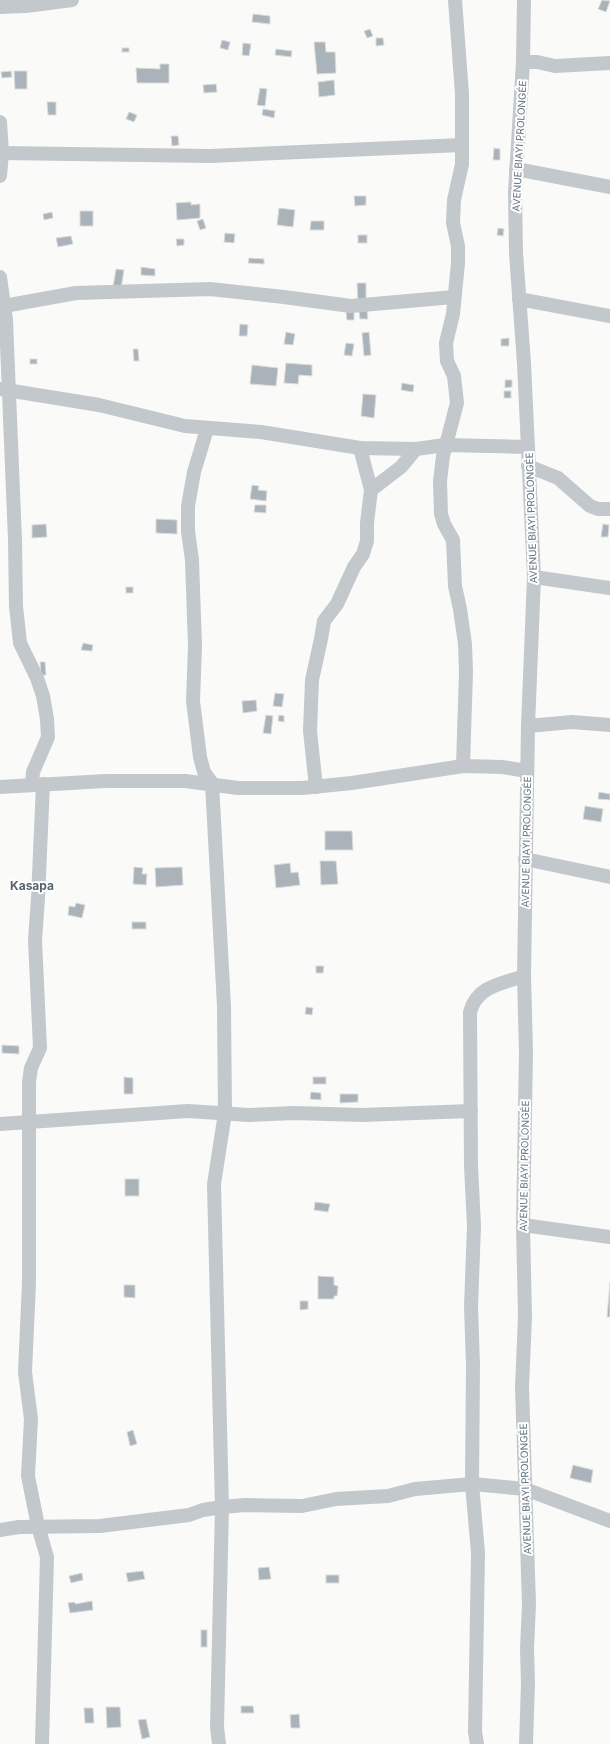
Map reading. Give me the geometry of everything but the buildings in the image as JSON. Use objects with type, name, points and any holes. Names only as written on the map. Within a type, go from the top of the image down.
[{"type":"street","points":[[0,6],[26,6],[72,0]]},
{"type":"street","points":[[455,0],[462,94],[462,164],[454,200],[454,223],[458,246],[454,297],[446,343],[448,361],[454,376],[457,403],[445,445],[440,481],[441,514],[444,524],[453,540],[455,586],[465,644],[466,672],[463,766]]},
{"type":"street","name":"AVENUE BIAYI PROLONGÉE","points":[[524,0],[523,62],[515,192],[519,299],[534,577],[528,726],[524,976],[526,1052],[523,1225],[525,1317],[522,1387],[529,1604],[526,1744]]},
{"type":"street","points":[[523,62],[537,62],[555,66],[610,63]]},
{"type":"street","points":[[0,122],[2,153],[0,176]]},
{"type":"street","points":[[2,153],[210,156],[462,145]]},
{"type":"street","points":[[516,169],[610,187]]},
{"type":"street","points":[[0,277],[6,320],[4,389],[15,540],[16,606],[20,642],[38,678],[43,696],[48,737],[33,772],[37,784],[38,898],[35,940],[40,1048],[31,1068],[29,1082],[29,1315],[25,1372],[31,1419],[28,1476],[38,1526],[47,1557],[42,1744]]},
{"type":"street","points":[[4,306],[76,293],[210,289],[351,306],[454,297]]},
{"type":"street","points":[[519,299],[610,316]]},
{"type":"street","points":[[4,389],[99,405],[185,426],[206,429],[260,432],[360,448],[416,449],[445,445],[528,447]]},
{"type":"street","points":[[206,429],[194,472],[188,506],[188,531],[192,560],[195,646],[193,701],[200,756],[204,772],[212,783],[224,1006],[225,1113],[214,1184],[222,1507],[218,1727],[219,1744]]},
{"type":"street","points":[[316,787],[310,731],[312,680],[324,621],[337,604],[354,567],[363,554],[367,541],[367,523],[371,490],[360,448]]},
{"type":"street","points":[[371,490],[401,467],[416,449]]},
{"type":"street","points":[[528,466],[558,478],[590,506],[598,510],[610,509]]},
{"type":"street","points":[[534,577],[610,588]]},
{"type":"street","points":[[528,726],[572,722],[610,725]]},
{"type":"street","points":[[0,787],[122,781],[185,781],[212,783],[238,788],[316,787],[463,766],[502,767],[527,771]]},
{"type":"street","points":[[525,859],[610,877]]},
{"type":"street","points":[[477,1744],[475,1724],[478,1553],[472,1484],[474,1365],[471,1307],[474,1226],[470,1012],[473,1000],[485,989],[524,976]]},
{"type":"street","points":[[0,1124],[188,1111],[362,1115],[471,1111]]},
{"type":"street","points":[[523,1225],[610,1237]]},
{"type":"street","points":[[0,1530],[38,1526],[100,1526],[189,1515],[203,1510],[222,1507],[245,1505],[302,1506],[336,1499],[388,1496],[415,1489],[472,1484],[525,1489],[610,1521]]},
{"type":"district","name":"Kasapa","points":[[32,886]]}]
